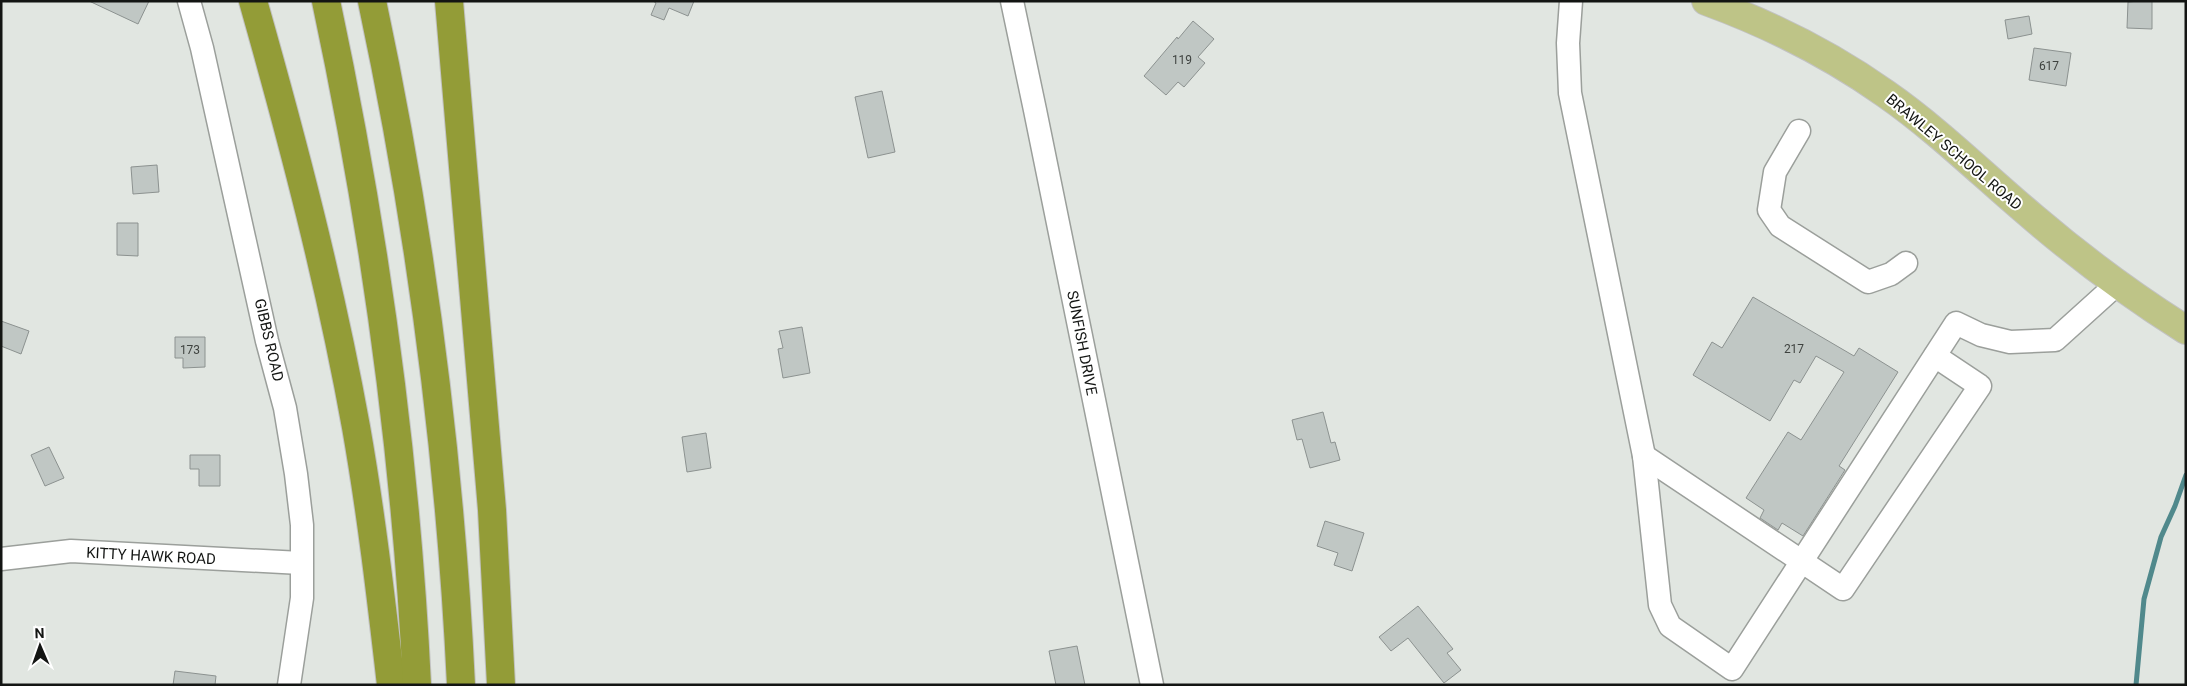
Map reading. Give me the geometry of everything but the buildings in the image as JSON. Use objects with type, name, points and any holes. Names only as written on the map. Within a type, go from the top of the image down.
[{"type":"highway","points":[[253,1],[284,114],[336,326],[372,520],[392,685]]},
{"type":"highway","points":[[326,1],[352,134],[382,322],[402,485],[417,685]]},
{"type":"highway","points":[[372,1],[409,198],[432,361],[453,562],[461,685]]},
{"type":"highway","points":[[449,1],[492,510],[500,685]]},
{"type":"main road","name":"BRAWLEY SCHOOL ROAD","points":[[1706,1],[1747,16],[1782,33],[1835,62],[1886,94],[1941,137],[2034,218],[2117,284],[2186,330]]},
{"type":"street","name":"GIBBS ROAD","points":[[189,1],[202,48],[267,341],[285,408],[296,474],[302,525],[302,598],[289,685]]},
{"type":"street","name":"SUNFISH DRIVE","points":[[1012,1],[1152,685]]},
{"type":"street","points":[[1571,1],[1568,43],[1570,93],[1644,456],[1660,605],[1670,626],[1732,669],[1956,324],[1981,335],[2010,342],[2055,340],[2117,284]]},
{"type":"street","points":[[1799,131],[1775,172],[1769,210],[1780,226],[1868,282],[1891,274],[1906,263]]},
{"type":"street","points":[[1644,456],[1843,589],[1980,386],[1935,356]]},
{"type":"street","name":"KITTY HAWK ROAD","points":[[1,559],[71,551],[301,563]]},
{"type":"waterway","points":[[2136,685],[2144,599],[2161,537],[2186,475]]}]
